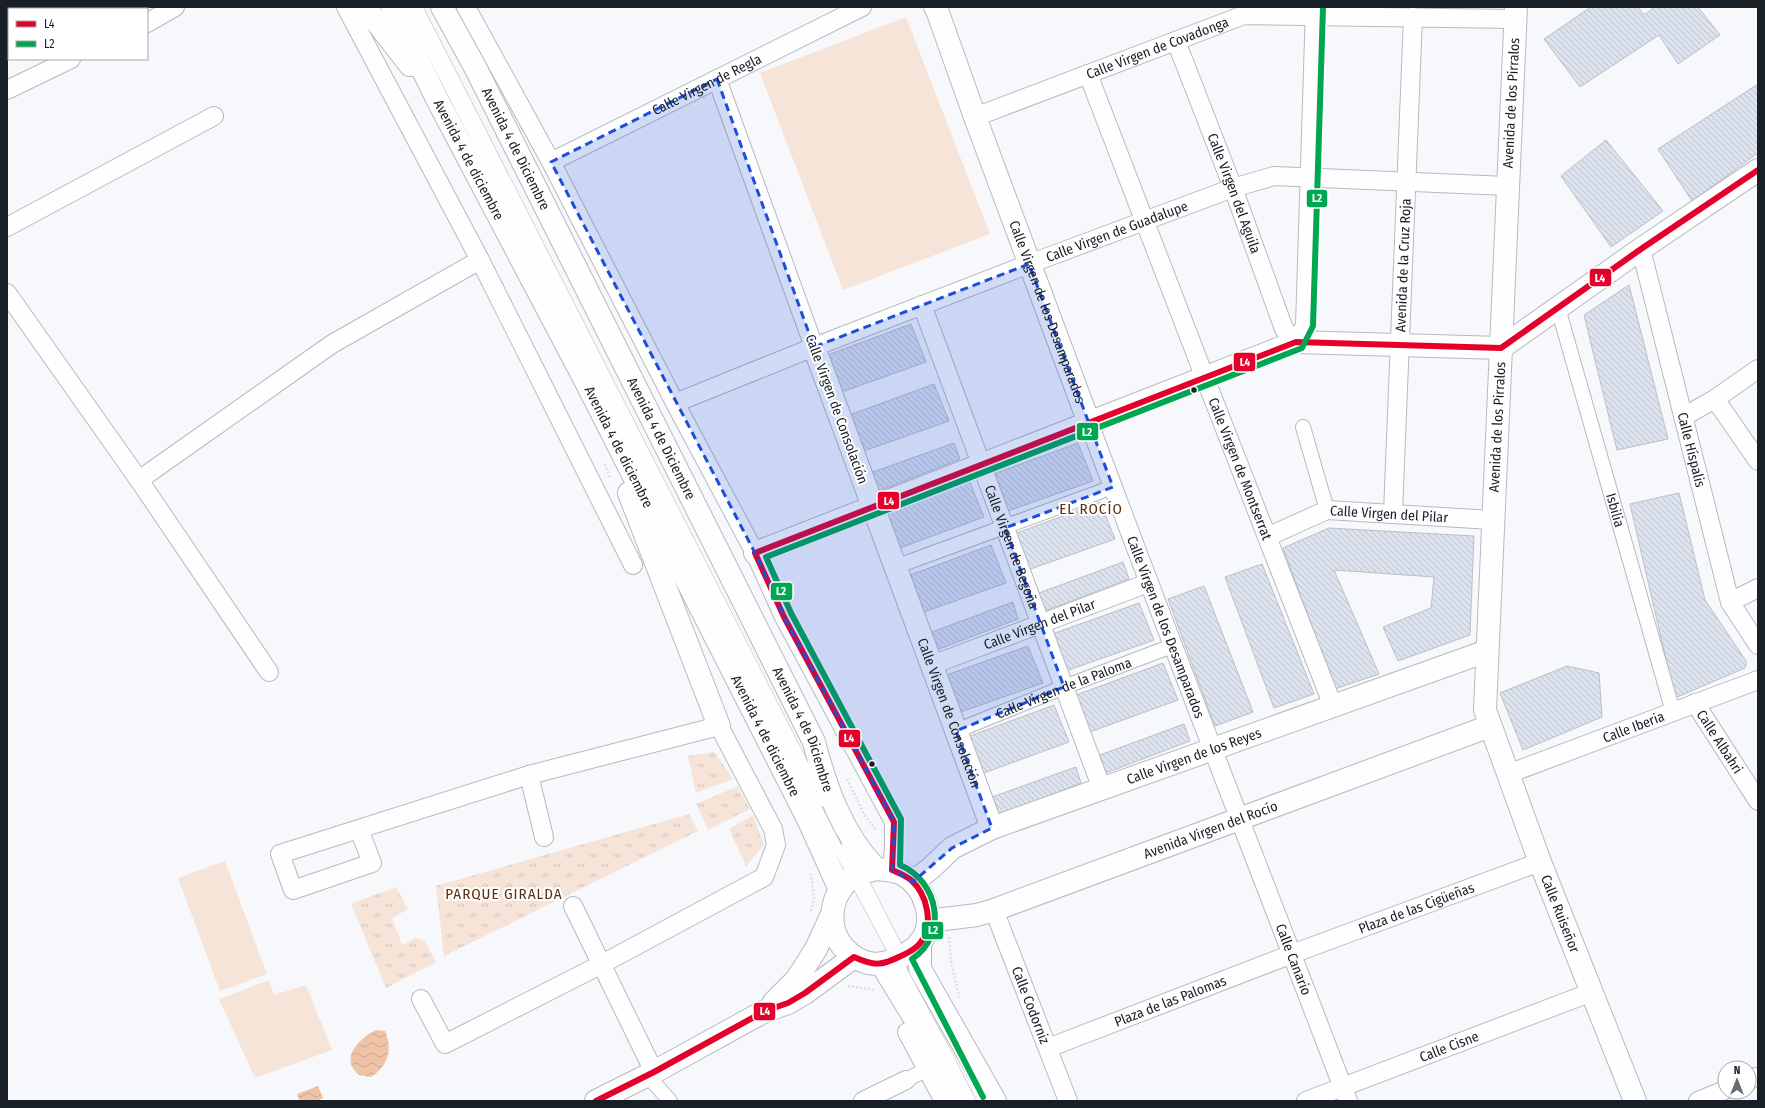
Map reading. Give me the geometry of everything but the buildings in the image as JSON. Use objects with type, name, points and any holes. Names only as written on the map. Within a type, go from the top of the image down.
[{"type":"street","points":[[148,22],[175,7]]},
{"type":"street","points":[[346,7],[480,260],[633,565]]},
{"type":"street","points":[[365,7],[439,102]]},
{"type":"street","name":"Avenida 4 de diciembre","points":[[392,7],[439,102],[587,384],[809,821],[864,876]]},
{"type":"street","name":"Avenida 4 de Diciembre","points":[[442,7],[478,74],[814,742],[824,779],[841,819],[858,850],[864,876],[903,875],[913,882]]},
{"type":"street","points":[[466,7],[551,162],[675,402],[756,553],[784,617],[894,822],[894,847],[835,901],[832,914],[816,950],[797,979],[765,1011]]},
{"type":"street","name":"Calle Virgen de Regla","points":[[551,162],[862,7]]},
{"type":"street","name":"Calle Virgen de los Desamparados","points":[[934,7],[937,10],[1029,264],[1148,583],[1240,818]]},
{"type":"street","points":[[1296,342],[1305,326],[1311,177],[1315,12]]},
{"type":"street","name":"Calle Virgen de Covadonga","points":[[975,117],[1244,15],[1315,12],[1413,18],[1515,13]]},
{"type":"street","name":"Avenida de los Pirralos","points":[[1490,726],[1485,710],[1486,651],[1501,348],[1515,13]]},
{"type":"street","name":"Avenida de la Cruz Roja","points":[[1393,513],[1413,18]]},
{"type":"street","name":"Calle Virgen del Aguila","points":[[1176,41],[1233,188],[1284,329],[1296,342]]},
{"type":"street","points":[[7,90],[69,60]]},
{"type":"street","name":"Calle Virgen de Montserrat","points":[[1088,74],[1266,537],[1333,706]]},
{"type":"street","name":"Calle Virgen de Consolación","points":[[717,79],[992,828]]},
{"type":"street","points":[[7,227],[214,116]]},
{"type":"street","points":[[756,553],[1296,342],[1501,348],[1641,249],[1758,170]]},
{"type":"street","name":"Calle Virgen de Guadalupe","points":[[675,402],[814,346],[1029,264],[1233,188],[1274,176],[1508,186]]},
{"type":"street","name":"Calle Híspalis","points":[[1641,249],[1730,602],[1758,645]]},
{"type":"street","points":[[139,480],[332,344],[480,260]]},
{"type":"street","points":[[7,293],[139,480],[269,672]]},
{"type":"street","name":"Calle Virgen de Begoña","points":[[922,305],[1102,789]]},
{"type":"street","name":"Isbilia","points":[[1558,308],[1673,712]]},
{"type":"street","points":[[1683,417],[1715,399],[1758,369]]},
{"type":"street","points":[[421,999],[445,1044],[602,964],[764,877],[776,845],[773,828],[719,726],[587,384]]},
{"type":"street","points":[[1715,399],[1758,461]]},
{"type":"street","points":[[1303,427],[1327,510]]},
{"type":"street","points":[[895,567],[1005,528],[1113,487]]},
{"type":"street","name":"Calle Virgen del Pilar","points":[[1266,537],[1327,510],[1492,520]]},
{"type":"street","name":"Calle Virgen del Pilar","points":[[932,666],[1148,583]]},
{"type":"street","points":[[1730,602],[1758,588]]},
{"type":"street","name":"Calle Virgen de la Paloma","points":[[956,731],[1064,687],[1172,646]]},
{"type":"street","name":"Calle Virgen de los Reyes","points":[[913,882],[930,870],[952,848],[992,828],[1486,651]]},
{"type":"street","name":"Calle Iberia","points":[[1508,774],[1758,680]]},
{"type":"street","name":"Calle Albahri","points":[[1695,703],[1758,801]]},
{"type":"street","points":[[359,829],[372,863],[293,890],[280,854],[529,775],[719,726]]},
{"type":"street","name":"Calle Ruiseñor","points":[[1490,726],[1540,862],[1635,1101]]},
{"type":"street","name":"Avenida Virgen del Rocío","points":[[928,921],[977,915],[994,910],[1490,726]]},
{"type":"street","points":[[529,775],[544,837]]},
{"type":"street","name":"Calle Canario","points":[[1240,818],[1345,1094]]},
{"type":"street","name":"Plaza de las Cigüeñas","points":[[1292,954],[1540,862]]},
{"type":"street","points":[[832,914],[833,926],[837,938],[844,949],[854,957],[867,963],[893,960],[920,942],[926,932],[928,921],[927,907],[922,893],[913,882]]},
{"type":"street","points":[[573,906],[602,964],[651,1073],[670,1101]]},
{"type":"street","name":"Calle Codorniz","points":[[994,910],[1068,1101]]},
{"type":"street","points":[[920,942],[920,969],[995,1101]]},
{"type":"street","name":"Plaza de las Palomas","points":[[1048,1048],[1292,954]]},
{"type":"street","points":[[596,1101],[765,1011],[788,1003],[805,993],[854,957]]},
{"type":"street","points":[[893,960],[938,1070],[954,1101]]},
{"type":"street","name":"Calle Cisne","points":[[1306,1101],[1345,1094],[1592,992]]},
{"type":"street","points":[[907,1032],[938,1070],[959,1101]]},
{"type":"street","points":[[863,1101],[906,1080],[938,1070]]},
{"type":"street","points":[[938,1070],[944,1101]]},
{"type":"street","points":[[1698,1101],[1717,1093]]},
{"type":"lane","points":[[408,7],[864,876]]},
{"type":"lane","points":[[418,7],[864,876],[893,960],[950,1057],[971,1101]]},
{"type":"lane","points":[[893,960],[976,1101]]},
{"type":"path","points":[[810,913],[814,898],[811,872]]},
{"type":"path","points":[[843,985],[877,990]]},
{"type":"highlighted area","points":[[717,79],[814,347],[1029,264],[1113,487],[1005,528],[1064,687],[956,731],[992,828],[952,848],[913,882],[892,870],[894,822],[784,617],[755,553],[551,162]]},
{"type":"green space","points":[[906,17],[990,234],[843,290],[760,73]]},
{"type":"green space","points":[[714,752],[733,779],[696,793],[688,756]]},
{"type":"green space","points":[[738,786],[750,809],[708,830],[696,804]]},
{"type":"green space","points":[[689,814],[698,831],[444,956],[436,886]]},
{"type":"green space","points":[[753,815],[764,845],[746,866],[729,829]]},
{"type":"green space","points":[[225,861],[267,974],[220,991],[178,878]]},
{"type":"green space","points":[[396,887],[408,909],[392,918],[402,945],[416,938],[425,941],[436,962],[386,988],[351,904]]},
{"type":"green space","points":[[269,980],[274,995],[306,985],[332,1050],[255,1078],[219,999]]},
{"type":"water","points":[[376,1030],[385,1031],[389,1045],[389,1051],[385,1063],[377,1073],[371,1077],[359,1075],[351,1064],[352,1053],[354,1048],[362,1040]]},
{"type":"water","points":[[318,1086],[323,1098],[317,1101],[300,1101],[297,1094]]},
{"type":"transit line","name":"L2","points":[[983,1097],[912,959],[924,948],[931,936],[934,922],[934,909],[930,895],[923,883],[913,873],[900,865],[901,819],[791,613],[766,557],[1302,348],[1313,326],[1323,7]]},
{"type":"transit line","name":"L4","points":[[596,1101],[654,1072],[765,1011],[788,1003],[805,993],[854,957],[878,964],[888,962],[914,949],[925,935],[928,918],[925,901],[921,893],[911,880],[892,870],[894,822],[784,617],[755,553],[1296,342],[1501,348],[1641,249],[1758,170]]},
{"type":"district","name":"EL ROCÍO","points":[[1091,509]]},
{"type":"district","name":"PARQUE GIRALDA","points":[[504,894]]}]
